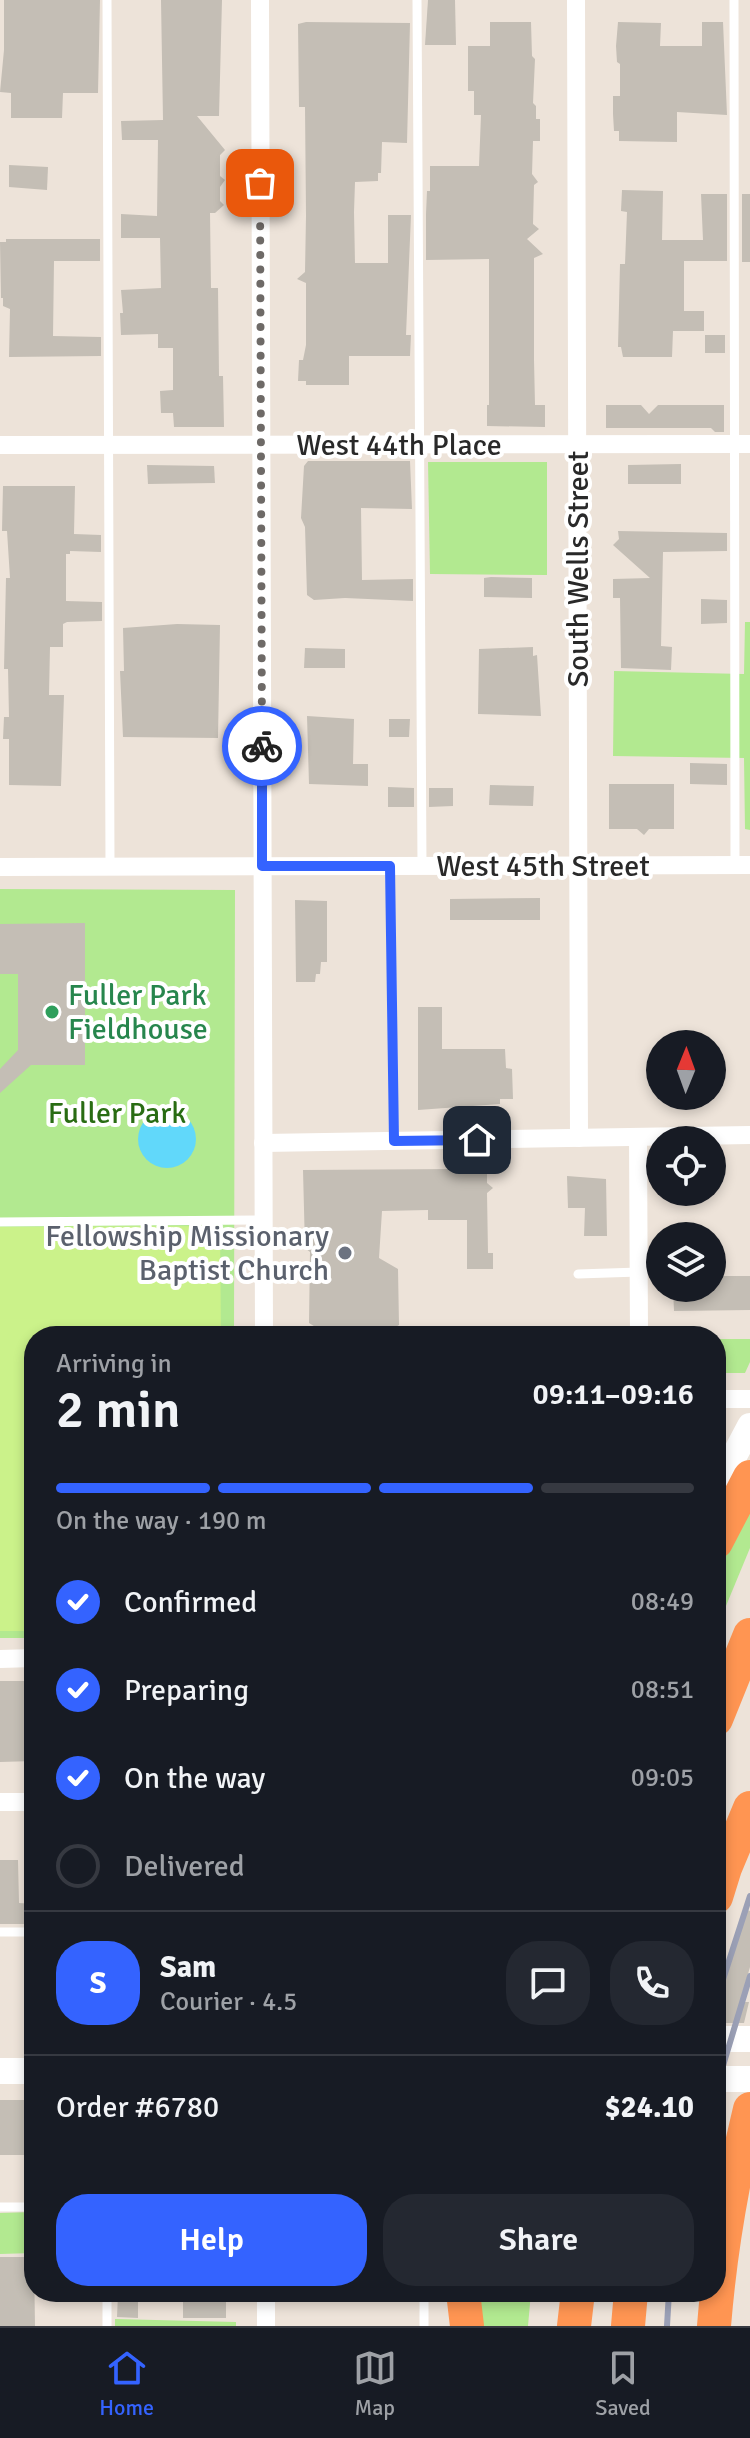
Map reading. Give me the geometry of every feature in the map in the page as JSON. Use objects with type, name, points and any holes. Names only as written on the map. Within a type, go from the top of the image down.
[{"type":"highway","points":[[726,1523],[750,1477]]},
{"type":"highway","points":[[726,1694],[750,1635]]},
{"type":"highway","points":[[726,1866],[750,1808]]},
{"type":"highway","points":[[726,2223],[750,2109]]},
{"type":"highway","points":[[464,2302],[467,2326]]},
{"type":"highway","points":[[574,2326],[577,2302]]},
{"type":"highway","points":[[628,2326],[630,2302]]},
{"type":"highway","points":[[714,2326],[716,2302]]},
{"type":"main road","points":[[726,1471],[750,1426]]},
{"type":"main road","points":[[726,2039],[750,2039]]},
{"type":"main road","points":[[0,2071],[24,2071]]},
{"type":"main road","points":[[726,2079],[750,2079]]},
{"type":"street","points":[[260,0],[264,1326]]},
{"type":"street","name":"South Wells Street","points":[[576,0],[579,1138]]},
{"type":"street","name":"West 44th Place","points":[[0,445],[742,444]]},
{"type":"street","name":"West 45th Street","points":[[0,867],[743,865]]},
{"type":"street","points":[[263,1143],[750,1135]]},
{"type":"street","points":[[638,1137],[639,1326]]},
{"type":"street","points":[[726,1399],[750,1399]]},
{"type":"street","points":[[0,1659],[24,1658]]},
{"type":"street","points":[[0,1802],[24,1802]]},
{"type":"street","points":[[266,2302],[266,2326]]},
{"type":"lane","points":[[107,0],[110,866]]},
{"type":"lane","points":[[417,0],[422,866]]},
{"type":"lane","points":[[734,0],[742,444],[743,865]]},
{"type":"lane","points":[[390,866],[394,1141]]},
{"type":"lane","points":[[0,1222],[263,1220]]},
{"type":"lane","points":[[578,1274],[639,1272]]},
{"type":"lane","points":[[0,1932],[24,1932]]},
{"type":"lane","points":[[0,2207],[24,2207]]},
{"type":"lane","points":[[107,2302],[107,2326]]},
{"type":"lane","points":[[424,2302],[424,2326]]},
{"type":"green space","points":[[428,462],[547,462],[547,575],[430,574]]},
{"type":"green space","points":[[745,622],[750,622],[750,830],[745,829],[744,758],[613,756],[614,671],[744,674]]},
{"type":"green space","name":"Fuller Park","points":[[0,889],[235,890],[234,1326],[24,1326],[24,1638],[0,1638]]},
{"type":"green space","points":[[220,1226],[221,1326],[24,1326],[24,1631],[0,1631],[0,1227]]},
{"type":"green space","points":[[726,1339],[750,1339],[750,1362],[745,1373],[726,1373]]},
{"type":"green space","points":[[750,1508],[750,1548],[726,1606],[726,1554]]},
{"type":"green space","points":[[24,2212],[24,2253],[0,2254],[0,2213]]},
{"type":"green space","points":[[479,2302],[530,2302],[528,2326],[480,2326]]},
{"type":"green space","points":[[115,2319],[236,2322],[236,2326],[115,2326]]},
{"type":"water","points":[[167,1110],[188,1118],[196,1139],[188,1160],[167,1168],[146,1160],[138,1139],[146,1118]]},
{"type":"building","points":[[4,0],[100,0],[98,93],[63,93],[62,118],[11,118],[11,93],[0,92]]},
{"type":"building","points":[[161,0],[222,0],[219,116],[197,116],[225,150],[220,155],[220,176],[225,180],[220,187],[220,201],[224,205],[215,213],[210,213],[211,288],[218,288],[219,376],[223,376],[224,427],[174,427],[173,413],[161,413],[160,391],[173,390],[173,348],[158,348],[158,334],[121,335],[121,290],[161,288],[160,238],[121,238],[121,214],[157,216],[158,140],[122,140],[121,121],[163,120]]},
{"type":"building","points":[[428,0],[455,0],[456,45],[425,45]]},
{"type":"building","points":[[490,22],[531,22],[532,56],[535,59],[533,103],[536,119],[540,119],[540,141],[533,141],[532,174],[538,182],[534,185],[533,224],[539,229],[527,239],[543,254],[534,258],[534,360],[535,405],[545,405],[545,427],[487,426],[489,259],[426,260],[430,166],[479,166],[481,115],[474,115],[474,91],[468,91],[468,46],[490,46]]},
{"type":"building","points":[[618,22],[661,23],[660,46],[702,46],[702,22],[723,22],[727,115],[677,112],[677,142],[619,141],[619,131],[614,131],[613,114],[613,96],[620,96],[620,64],[617,62],[616,46]]},
{"type":"building","points":[[410,23],[407,143],[382,142],[378,181],[355,182],[354,212],[355,263],[388,263],[388,215],[411,215],[406,335],[411,335],[410,356],[349,356],[349,385],[306,385],[306,381],[298,381],[299,360],[303,360],[306,345],[306,283],[297,279],[305,272],[306,216],[305,107],[299,107],[298,24]]},
{"type":"building","points":[[9,165],[48,167],[47,190],[9,187]]},
{"type":"building","points":[[622,190],[663,191],[662,240],[703,240],[701,194],[727,194],[727,261],[684,261],[684,311],[704,311],[704,331],[673,331],[672,357],[623,357],[621,347],[618,347],[620,264],[625,264],[627,212],[621,211]]},
{"type":"building","points":[[742,194],[750,194],[750,262],[742,262]]},
{"type":"building","points":[[6,239],[100,239],[100,261],[54,261],[53,336],[101,337],[101,356],[9,357],[10,309],[3,306],[1,298],[0,242],[6,242]]},
{"type":"building","points":[[705,335],[725,335],[725,353],[705,353]]},
{"type":"building","points":[[606,405],[641,405],[649,414],[658,405],[724,405],[724,432],[715,432],[711,428],[606,428]]},
{"type":"building","points":[[308,461],[410,461],[412,509],[361,508],[362,580],[413,579],[413,601],[314,600],[307,595],[305,527],[301,518],[304,466]]},
{"type":"building","points":[[681,464],[681,484],[628,484],[628,465]]},
{"type":"building","points":[[147,465],[214,466],[215,483],[148,484]]},
{"type":"building","points":[[3,486],[75,486],[74,534],[101,535],[101,552],[70,551],[66,554],[66,601],[102,602],[102,621],[63,624],[63,647],[50,647],[49,695],[64,695],[61,786],[9,785],[9,739],[3,739],[4,717],[9,717],[8,669],[4,669],[6,578],[10,578],[7,531],[2,531]]},
{"type":"building","points":[[618,531],[727,533],[727,551],[663,552],[661,646],[672,647],[671,670],[621,668],[620,598],[613,598],[613,579],[650,578],[613,545],[619,539]]},
{"type":"building","points":[[484,578],[532,578],[532,598],[484,597]]},
{"type":"building","points":[[701,599],[727,600],[727,623],[701,624]]},
{"type":"building","points":[[220,625],[218,738],[123,737],[120,671],[124,671],[123,628]]},
{"type":"building","points":[[533,647],[533,656],[537,655],[541,716],[478,714],[479,649]]},
{"type":"building","points":[[305,648],[345,649],[345,668],[304,668]]},
{"type":"building","points":[[307,716],[354,719],[353,764],[368,764],[368,786],[309,784]]},
{"type":"building","points":[[389,719],[410,719],[409,737],[389,737]]},
{"type":"building","points":[[690,763],[727,764],[727,785],[690,784]]},
{"type":"building","points":[[609,784],[674,784],[674,829],[649,829],[644,835],[637,829],[609,829]]},
{"type":"building","points":[[490,785],[534,786],[533,806],[489,805]]},
{"type":"building","points":[[388,787],[414,788],[414,807],[388,807]]},
{"type":"building","points":[[429,788],[453,788],[453,806],[429,807]]},
{"type":"building","points":[[540,898],[540,920],[450,920],[450,899]]},
{"type":"building","points":[[295,900],[327,901],[327,962],[321,962],[320,974],[316,974],[315,982],[296,982]]},
{"type":"building","name":"Fuller Park Fieldhouse","points":[[85,923],[85,1065],[31,1065],[0,1093],[0,1069],[18,1050],[18,974],[0,974],[0,924]]},
{"type":"building","points":[[418,1007],[442,1007],[442,1049],[505,1049],[506,1068],[512,1069],[513,1099],[500,1099],[500,1104],[418,1110]]},
{"type":"building","name":"Fellowship Missionary Baptist Church","points":[[487,1166],[487,1183],[493,1188],[487,1193],[488,1253],[493,1253],[493,1269],[467,1269],[467,1220],[428,1220],[428,1210],[382,1211],[379,1258],[398,1269],[399,1325],[314,1326],[309,1323],[310,1252],[305,1248],[303,1170]]},
{"type":"building","points":[[567,1176],[606,1179],[607,1236],[584,1236],[585,1208],[568,1208]]},
{"type":"building","points":[[726,1276],[750,1276],[750,1310],[674,1311],[674,1302],[726,1302]]},
{"type":"building","points":[[0,1681],[24,1681],[24,1761],[0,1762]]},
{"type":"building","points":[[0,1860],[18,1860],[19,1903],[24,1903],[24,1924],[0,1924]]},
{"type":"building","points":[[747,1910],[750,1911],[750,1967],[740,2002],[749,2002],[744,2023],[726,2023],[726,1975]]},
{"type":"building","points":[[0,2100],[24,2100],[24,2155],[0,2155]]},
{"type":"building","points":[[0,2257],[24,2257],[24,2302],[35,2302],[35,2326],[0,2326]]},
{"type":"building","points":[[118,2302],[138,2302],[138,2318],[117,2317]]},
{"type":"building","points":[[183,2302],[226,2302],[226,2318],[183,2318]]},
{"type":"railway","points":[[726,1970],[750,1896]]},
{"type":"railway","points":[[726,2056],[750,1976]]},
{"type":"railway","points":[[667,2326],[668,2302]]},
{"type":"way so far","points":[[260,183],[262,746]]},
{"type":"place","name":"Fuller Park Fieldhouse","points":[[52,1012]]},
{"type":"place","name":"Fellowship Missionary Baptist Church","points":[[345,1253]]},
{"type":"route","points":[[262,746],[262,866],[390,866],[394,1141],[477,1140]]}]
